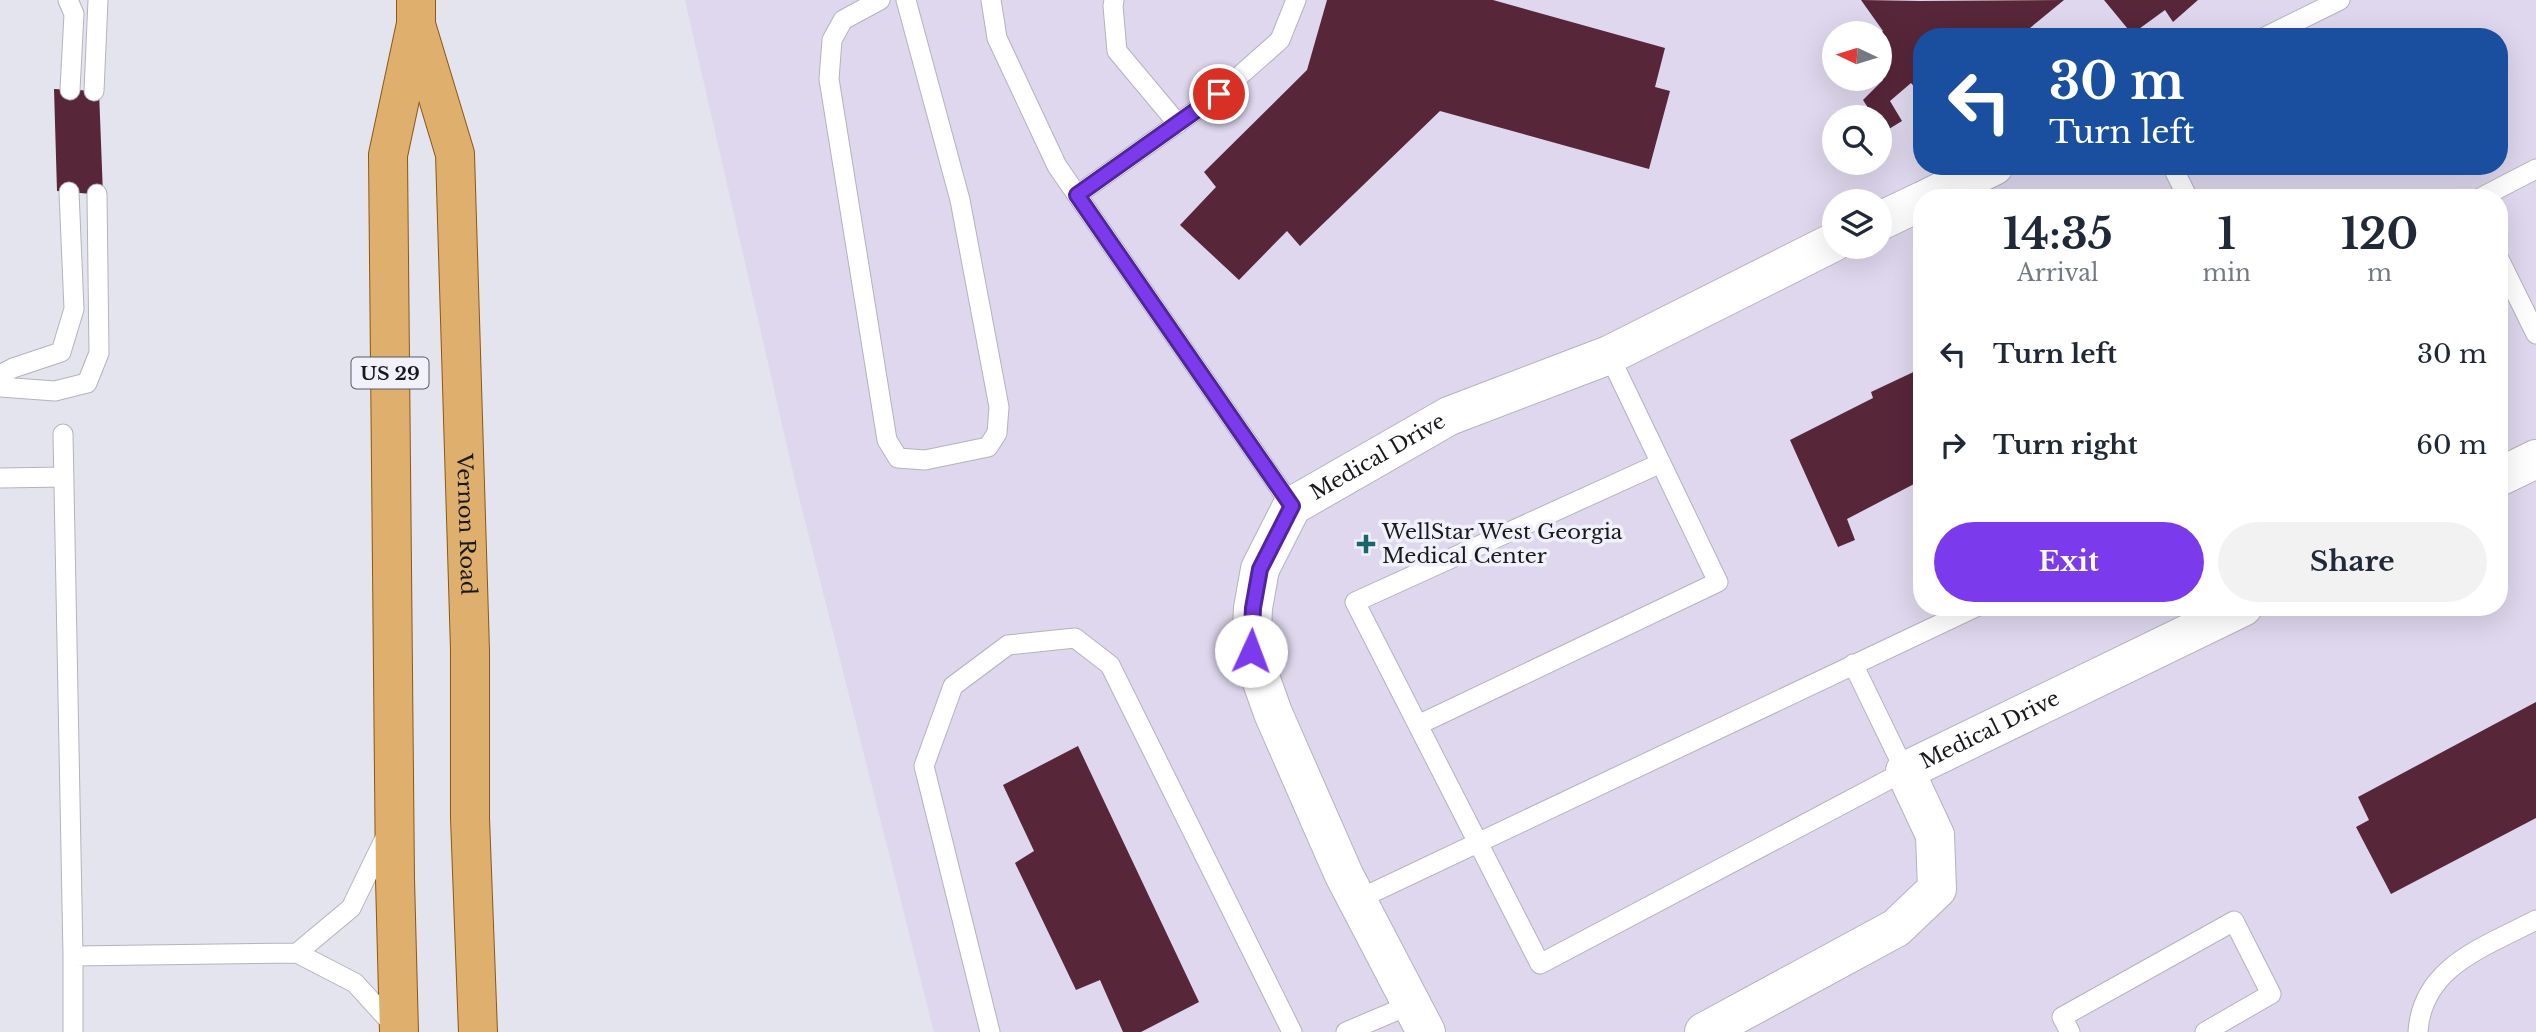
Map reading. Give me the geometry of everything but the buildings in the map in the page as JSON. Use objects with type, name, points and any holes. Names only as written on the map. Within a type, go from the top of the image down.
[{"type":"main road","name":"Vernon Road","points":[[399,1032],[388,155],[416,12]]},
{"type":"main road","name":"Vernon Road","points":[[416,12],[455,155],[470,650],[470,818],[478,1032]]},
{"type":"street","points":[[1947,189],[1975,175]]},
{"type":"street","points":[[1892,215],[1913,205]]},
{"type":"street","name":"Medical Drive","points":[[1419,1018],[1344,875],[1273,713],[1251,651],[1253,608],[1260,569],[1292,506],[1450,416],[1609,355],[1822,248]]},
{"type":"street","points":[[2508,473],[2536,460]]},
{"type":"street","name":"Medical Drive","points":[[1704,1032],[1896,928],[1937,890],[1935,835],[1905,771],[2224,616]]},
{"type":"lane","points":[[68,0],[74,14],[70,90]]},
{"type":"lane","points":[[94,91],[98,0]]},
{"type":"lane","points":[[880,0],[843,20],[832,40],[829,79],[887,440],[898,458],[925,460],[988,447],[997,433],[999,407],[960,200],[906,0]]},
{"type":"lane","points":[[991,0],[997,38],[1057,166],[1292,506]]},
{"type":"lane","points":[[1114,0],[1112,6],[1118,51],[1178,124]]},
{"type":"lane","points":[[1077,195],[1219,94],[1280,40],[1296,0]]},
{"type":"lane","points":[[2283,28],[2340,0]]},
{"type":"lane","points":[[2497,189],[2536,169]]},
{"type":"lane","points":[[0,375],[61,352],[74,309],[69,192]]},
{"type":"lane","points":[[0,387],[55,391],[87,383],[99,353],[97,194]]},
{"type":"lane","points":[[2508,277],[2536,334]]},
{"type":"lane","points":[[1418,724],[1718,582],[1609,355]]},
{"type":"lane","points":[[63,434],[74,956],[72,1032]]},
{"type":"lane","points":[[1661,463],[1355,602],[1540,964],[1905,771],[1853,664]]},
{"type":"lane","points":[[0,478],[64,477]]},
{"type":"lane","points":[[1357,900],[1957,616]]},
{"type":"lane","points":[[990,1032],[924,766],[953,686],[1008,645],[1075,638],[1110,666],[1292,1032]]},
{"type":"lane","points":[[297,953],[351,908],[395,820]]},
{"type":"lane","points":[[2070,1032],[2062,1017],[2234,920],[2272,994],[2205,1032]]},
{"type":"lane","points":[[2417,1032],[2419,1014],[2430,988],[2446,970],[2536,920]]},
{"type":"lane","points":[[74,956],[297,953],[355,983],[399,1032]]},
{"type":"lane","points":[[1346,1032],[1419,1018]]},
{"type":"shaded area","name":"WellStar West Georgia Medical Center","points":[[685,0],[2536,0],[2536,1032],[934,1032],[795,481]]},
{"type":"place","name":"WellStar West Georgia Medical Center","points":[[1366,544]]},
{"type":"route","points":[[1219,94],[1077,195],[1292,506],[1260,569],[1253,608],[1251,651]]}]
